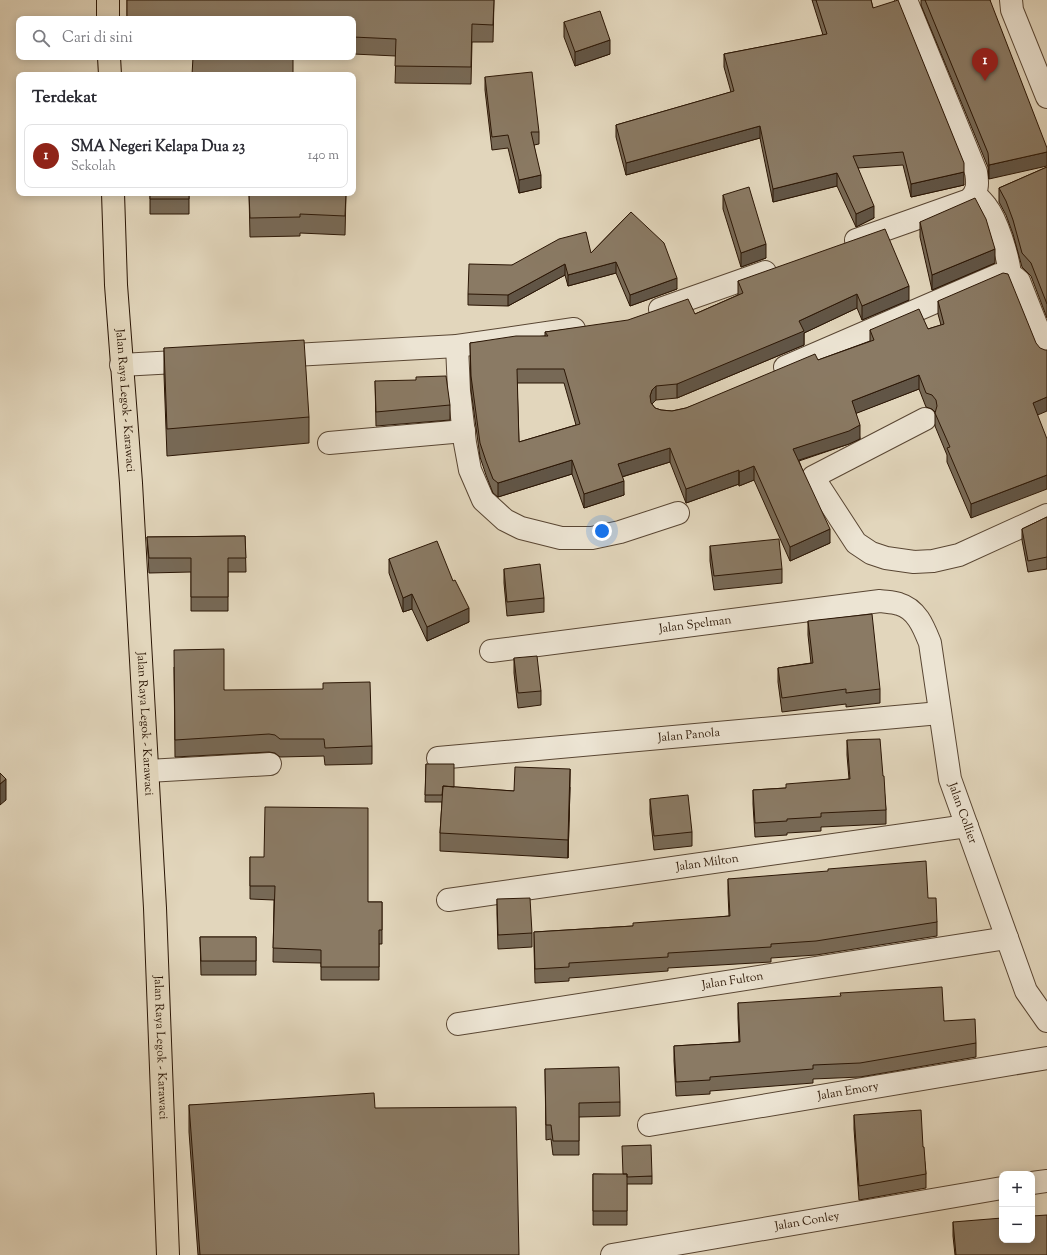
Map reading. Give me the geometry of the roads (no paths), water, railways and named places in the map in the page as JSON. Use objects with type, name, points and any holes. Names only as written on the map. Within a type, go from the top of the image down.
[{"type":"main road","points":[[108,0],[108,16]]},
{"type":"main road","points":[[110,60],[110,72]]},
{"type":"main road","name":"Jalan Raya Legok - Karawaci","points":[[113,196],[116,285],[131,483],[148,771],[155,908],[168,1255]]},
{"type":"street","points":[[834,247],[970,200],[978,187],[976,172],[906,0]]},
{"type":"street","points":[[1011,0],[1012,10],[1047,97]]},
{"type":"street","points":[[975,194],[987,207],[996,224],[1009,260],[1010,274]]},
{"type":"street","points":[[640,316],[781,266]]},
{"type":"street","points":[[765,375],[998,275],[1010,274],[1015,276],[1019,281],[1047,352]]},
{"type":"street","points":[[260,357],[457,346],[595,326]]},
{"type":"street","points":[[457,346],[464,431],[470,470],[483,500],[505,520],[521,528],[561,538],[592,538],[620,532],[678,513]]},
{"type":"street","points":[[121,365],[213,360]]},
{"type":"street","points":[[925,419],[813,477],[856,543],[871,554],[886,558],[914,562],[933,561],[959,555],[1047,515]]},
{"type":"street","points":[[329,443],[464,431]]},
{"type":"street","name":"Jalan Spelman","points":[[491,651],[880,601],[900,604]]},
{"type":"street","name":"Jalan Collier","points":[[900,604],[912,611],[922,624],[930,643],[950,779],[1026,992],[1047,1021]]},
{"type":"street","name":"Jalan Panola","points":[[438,758],[940,713]]},
{"type":"street","points":[[148,771],[270,764]]},
{"type":"street","name":"Jalan Milton","points":[[448,900],[967,826]]},
{"type":"street","name":"Jalan Fulton","points":[[458,1024],[1007,938]]},
{"type":"street","name":"Jalan Emory","points":[[649,1125],[1047,1058]]},
{"type":"street","points":[[1035,1183],[1047,1181]]},
{"type":"street","name":"Jalan Conley","points":[[612,1255],[999,1189]]},
{"type":"place","name":"SMA Negeri Kelapa Dua 23","points":[[985,81]]}]
